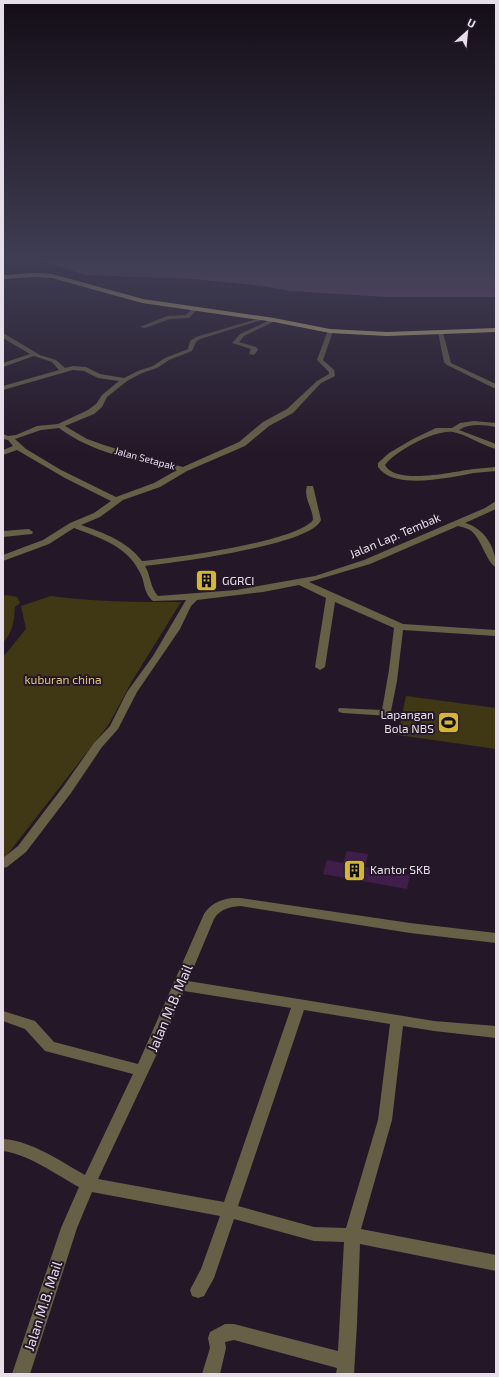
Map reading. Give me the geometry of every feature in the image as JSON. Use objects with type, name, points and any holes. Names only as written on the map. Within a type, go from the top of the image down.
[{"type":"highway","points":[[296,324],[330,331],[377,334],[496,330]]},
{"type":"street","points":[[143,327],[150,324]]},
{"type":"street","points":[[6,437],[47,427],[60,426],[91,412],[99,405],[104,396],[125,380],[190,350],[193,342],[203,336],[241,324]]},
{"type":"street","points":[[252,354],[255,350],[254,348],[235,343],[242,335],[265,324]]},
{"type":"street","points":[[184,469],[225,453],[242,444],[266,424],[290,411],[319,382],[332,375],[332,371],[320,360],[324,348],[325,338],[330,331]]},
{"type":"street","points":[[440,333],[447,362],[449,364],[496,387]]},
{"type":"street","points":[[3,335],[36,354],[54,361],[64,371]]},
{"type":"street","points":[[3,342],[10,339]]},
{"type":"street","points":[[3,365],[36,354]]},
{"type":"street","points":[[3,388],[73,368],[86,369],[98,376],[125,380]]},
{"type":"street","points":[[454,430],[457,426],[466,424],[496,425]]},
{"type":"street","name":"Jalan Setapak","points":[[60,426],[72,435],[93,443],[184,469]]},
{"type":"street","points":[[496,447],[446,428],[396,451],[380,465],[382,469],[396,475],[418,479],[439,478],[474,471],[496,469]]},
{"type":"street","points":[[6,437],[17,447],[85,486],[117,500]]},
{"type":"street","points":[[3,454],[17,447]]},
{"type":"street","name":"Jalan Setapak","points":[[3,558],[46,542],[73,525],[96,515],[117,500],[156,485],[184,469]]},
{"type":"street","points":[[73,525],[89,530],[114,542],[130,552],[140,564],[170,561],[279,540],[296,534],[315,524],[317,521],[311,499],[310,488]]},
{"type":"street","name":"Jalan Lap. Tembak","points":[[140,564],[145,572],[150,594],[156,599],[195,597],[264,588],[299,581],[367,562],[488,510],[494,507],[496,503]]},
{"type":"street","points":[[456,523],[473,528],[476,531],[485,543],[496,564]]},
{"type":"street","points":[[3,534],[29,532]]},
{"type":"street","points":[[299,581],[379,619],[399,626],[430,630],[496,633]]},
{"type":"street","points":[[3,864],[22,849],[67,790],[98,745],[114,728],[132,692],[176,629],[187,605],[195,597]]},
{"type":"street","points":[[320,667],[331,597]]},
{"type":"street","points":[[343,710],[386,714],[397,656],[399,626]]},
{"type":"street","name":"Jalan M.B. Mail","points":[[21,1374],[69,1228],[88,1184],[142,1071],[203,931],[206,920],[217,907],[228,902],[240,902],[410,928],[496,938]]},
{"type":"street","points":[[180,985],[434,1026],[496,1032]]},
{"type":"street","points":[[198,1290],[208,1273],[228,1210],[299,1004]]},
{"type":"street","points":[[3,1016],[30,1025],[50,1047],[142,1071]]},
{"type":"street","points":[[211,1374],[218,1348],[216,1338],[225,1332],[234,1332],[320,1354],[345,1368],[349,1324],[352,1235],[385,1120],[389,1075],[397,1020]]},
{"type":"street","points":[[3,1146],[14,1146],[30,1153],[88,1184],[228,1210],[314,1234],[352,1235],[496,1263]]},
{"type":"green space","points":[[6,595],[17,597],[20,603],[15,607],[12,626],[3,643],[3,596]]},
{"type":"green space","name":"kuburan china","points":[[51,596],[99,601],[181,602],[132,681],[109,724],[3,860],[3,657],[26,629],[21,606]]},
{"type":"green space","name":"Lapangan Bola NBS","points":[[406,696],[496,708],[496,749],[398,735]]},
{"type":"building","name":"GGRCI","points":[[201,576],[213,576],[212,588],[204,588],[204,586],[200,586]]},
{"type":"building","name":"Kantor SKB","points":[[347,851],[368,854],[365,867],[410,875],[407,889],[323,874],[327,860],[343,863]]},
{"type":"place","name":"GGRCI","points":[[207,581]]},
{"type":"place","name":"Lapangan Bola NBS","points":[[449,722]]},
{"type":"place","name":"Kantor SKB","points":[[354,870]]}]
